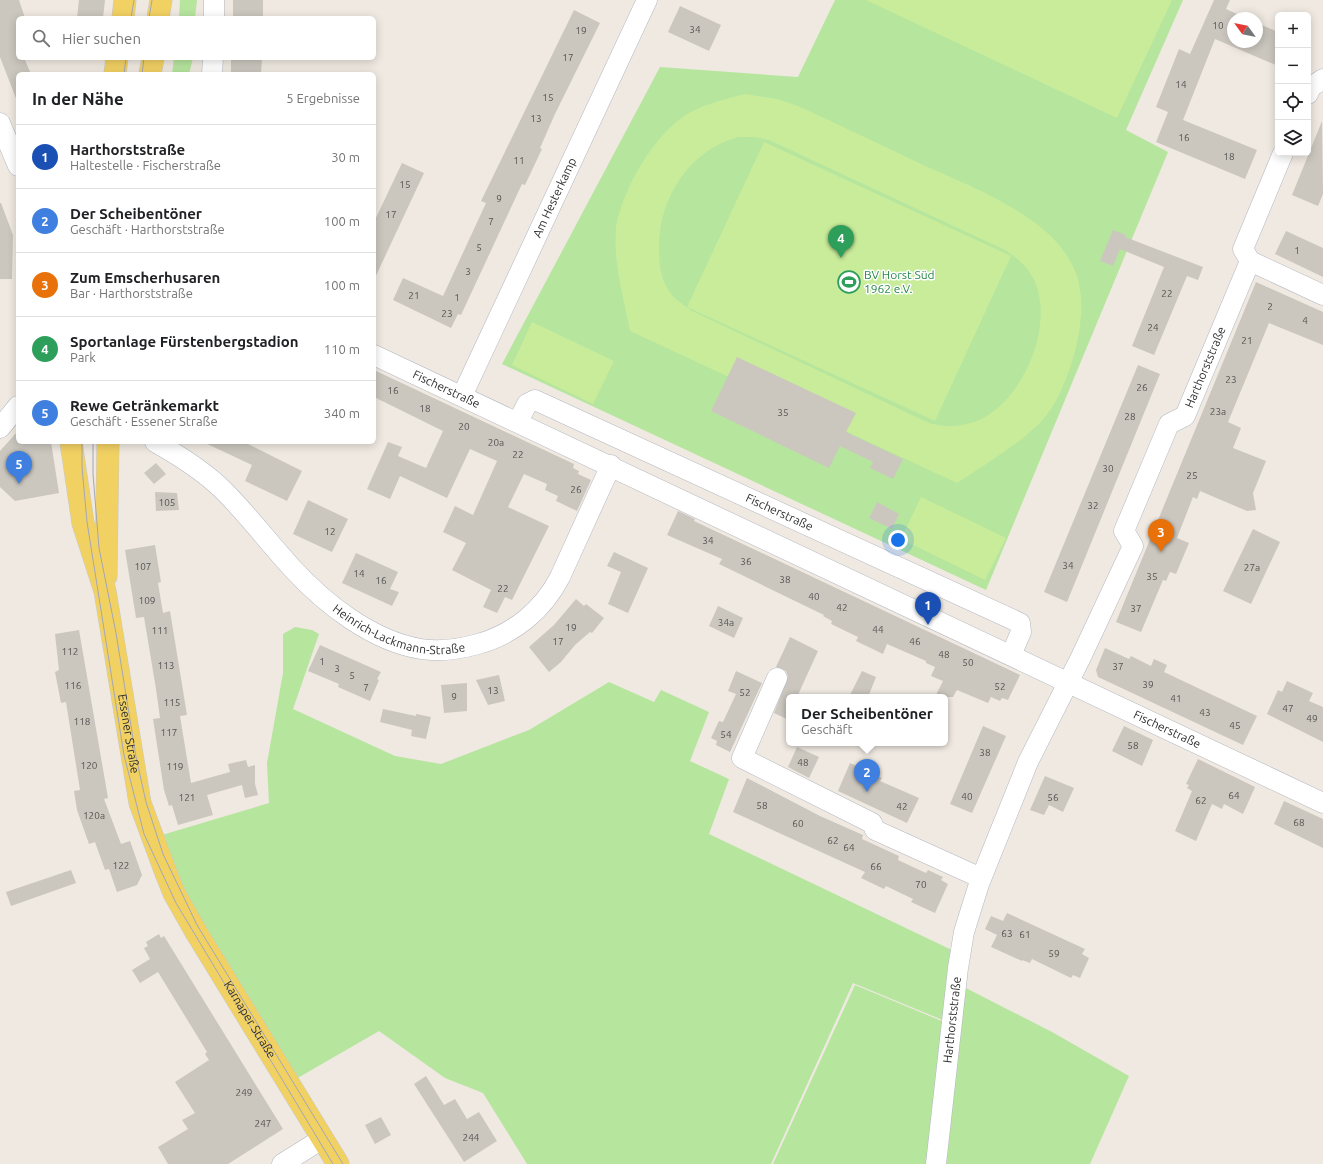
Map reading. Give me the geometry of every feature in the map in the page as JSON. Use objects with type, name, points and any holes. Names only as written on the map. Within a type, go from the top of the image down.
[{"type":"main road","points":[[123,16],[125,0]]},
{"type":"main road","points":[[158,16],[161,0]]},
{"type":"main road","points":[[115,72],[117,60]]},
{"type":"main road","points":[[150,72],[152,60]]},
{"type":"main road","name":"Essener Straße","points":[[71,444],[83,523],[105,591],[140,803],[166,873]]},
{"type":"main road","name":"Essener Straße","points":[[105,591],[108,444]]},
{"type":"main road","name":"Karnaper Straße","points":[[166,873],[174,893],[196,932],[338,1164]]},
{"type":"street","points":[[214,0],[214,16]]},
{"type":"street","name":"Am Hesterkamp","points":[[462,396],[647,0]]},
{"type":"street","points":[[212,72],[213,60]]},
{"type":"street","points":[[1311,86],[1323,79]]},
{"type":"street","points":[[0,123],[16,161]]},
{"type":"street","points":[[1282,156],[1243,249],[1250,261],[1323,295]]},
{"type":"street","name":"Harthorststraße","points":[[936,1164],[958,968],[964,932],[981,878],[1028,762],[1133,546],[1124,531],[1169,424],[1185,416],[1250,261]]},
{"type":"street","name":"Fischerstraße","points":[[376,356],[611,465],[1323,803]]},
{"type":"street","name":"Fischerstraße","points":[[518,422],[527,404],[535,400],[1020,623],[1021,632],[1011,655]]},
{"type":"street","points":[[0,428],[16,408]]},
{"type":"street","name":"Heinrich-Lackmann-Straße","points":[[158,444],[199,469],[223,490],[293,569],[329,602],[378,635],[399,644],[422,649],[445,650],[465,648],[484,642],[500,636],[521,623],[540,608],[552,592],[560,577],[611,465]]},
{"type":"street","points":[[777,678],[742,758],[872,822],[875,830],[981,878]]},
{"type":"street","points":[[282,1164],[322,1139]]},
{"type":"green space","points":[[180,0],[197,0],[195,16],[179,16]]},
{"type":"green space","points":[[835,0],[1183,0],[1126,130],[1168,152],[986,590],[502,364],[660,67],[798,77]]},
{"type":"green space","points":[[866,0],[1172,0],[1117,118]]},
{"type":"green space","points":[[174,60],[192,60],[190,72],[172,72]]},
{"type":"green space","points":[[745,94],[777,99],[798,106],[1002,202],[1023,214],[1041,228],[1057,243],[1074,268],[1081,294],[1079,332],[1074,355],[1060,393],[1047,414],[1030,432],[1000,455],[957,483],[630,331],[620,281],[615,242],[619,214],[633,180],[653,147],[678,121],[691,112],[704,106]],"holes":[[[738,137],[755,137],[769,140],[1005,250],[1024,266],[1033,278],[1039,296],[1041,317],[1038,339],[1030,361],[1020,381],[1007,399],[991,413],[974,422],[951,426],[929,423],[692,311],[674,297],[664,282],[659,255],[660,231],[670,196],[679,180],[691,165],[704,153],[720,144]]]},
{"type":"green space","name":"BV Horst Süd 1962 e.V.","points":[[764,142],[1011,256],[935,421],[687,307]]},
{"type":"green space","points":[[532,322],[614,361],[593,404],[512,365]]},
{"type":"green space","points":[[921,497],[1006,538],[985,580],[901,539]]},
{"type":"green space","points":[[295,627],[312,630],[319,634],[293,709],[395,756],[441,764],[529,730],[609,682],[654,702],[661,690],[709,712],[690,761],[729,779],[709,834],[956,952],[945,1021],[853,983],[771,1164],[527,1164],[483,1093],[445,1078],[379,1031],[289,1083],[152,838],[269,803],[267,763],[283,673],[283,634]]},
{"type":"green space","points":[[855,985],[944,1022],[928,1164],[773,1164]]},
{"type":"green space","points":[[960,985],[1052,1032],[1129,1076],[1090,1164],[946,1164]]},
{"type":"building","points":[[0,0],[19,0],[24,16],[16,16],[16,60],[25,60],[30,72],[16,72],[16,98],[0,57]]},
{"type":"building","points":[[79,0],[105,0],[103,16],[77,16]]},
{"type":"building","points":[[233,0],[263,0],[263,16],[233,16]]},
{"type":"building","points":[[1214,0],[1230,0],[1226,9],[1233,12],[1227,12],[1227,44],[1215,39],[1183,120],[1257,150],[1245,179],[1156,142],[1168,112],[1156,107],[1179,49],[1190,54]]},
{"type":"building","points":[[680,6],[721,25],[709,51],[668,32]]},
{"type":"building","points":[[574,10],[600,23],[555,114],[540,148],[542,149],[525,185],[522,184],[461,315],[458,314],[451,328],[393,300],[403,278],[443,296],[486,203],[481,201]]},
{"type":"building","points":[[1263,26],[1275,31],[1275,65],[1236,48],[1263,48]]},
{"type":"building","points":[[231,60],[262,60],[261,72],[231,72]]},
{"type":"building","points":[[1322,121],[1323,194],[1318,206],[1292,195],[1308,156],[1311,156],[1311,148]]},
{"type":"building","points":[[402,163],[424,173],[376,276],[376,218]]},
{"type":"building","points":[[0,203],[13,235],[12,279],[0,279]]},
{"type":"building","points":[[1113,230],[1126,235],[1125,237],[1203,267],[1198,280],[1187,276],[1154,355],[1132,346],[1164,267],[1120,249],[1113,266],[1100,261]]},
{"type":"building","points":[[1286,231],[1323,248],[1323,277],[1275,254]]},
{"type":"building","points":[[1256,282],[1323,312],[1323,345],[1269,323],[1228,422],[1241,428],[1233,448],[1266,461],[1253,493],[1256,510],[1247,511],[1200,491],[1197,499],[1193,497],[1177,538],[1189,543],[1176,574],[1170,572],[1166,581],[1163,580],[1141,632],[1116,622]]},
{"type":"building","points":[[737,357],[856,413],[846,432],[903,459],[893,479],[870,468],[873,462],[840,446],[829,468],[711,411]]},
{"type":"building","points":[[1138,365],[1160,374],[1067,602],[1044,592]]},
{"type":"building","points":[[376,371],[574,464],[573,468],[579,471],[578,474],[591,480],[577,511],[556,501],[558,496],[545,490],[547,484],[524,474],[508,507],[549,526],[512,600],[505,597],[497,613],[483,607],[491,590],[452,570],[466,543],[443,532],[455,506],[473,515],[497,461],[470,449],[447,498],[400,476],[390,499],[367,489],[388,442],[402,447],[398,456],[426,468],[443,431],[376,398]]},
{"type":"building","points":[[16,433],[16,444],[51,444],[59,493],[15,501],[0,487],[0,451]]},
{"type":"building","points":[[207,444],[248,444],[302,471],[287,501],[245,481],[252,465]]},
{"type":"building","points":[[156,463],[166,474],[154,484],[144,473]]},
{"type":"building","points":[[155,492],[177,493],[179,510],[156,511]]},
{"type":"building","points":[[308,500],[348,519],[332,552],[293,534]]},
{"type":"building","points":[[877,502],[899,514],[892,529],[869,518]]},
{"type":"building","points":[[678,511],[695,519],[694,521],[1020,675],[1008,700],[1002,698],[1000,701],[991,697],[988,703],[957,690],[953,697],[948,697],[948,694],[936,694],[943,681],[931,676],[935,667],[926,663],[926,661],[887,644],[883,654],[856,641],[858,637],[831,624],[832,621],[823,616],[824,615],[719,564],[722,559],[667,535]]},
{"type":"building","points":[[1253,529],[1280,542],[1251,604],[1223,591]]},
{"type":"building","points":[[155,545],[161,582],[158,583],[163,613],[170,611],[187,715],[180,716],[191,783],[230,772],[228,764],[246,760],[248,767],[255,765],[255,784],[258,795],[245,798],[242,785],[207,795],[213,815],[178,825],[172,805],[169,806],[164,790],[153,719],[160,718],[156,689],[144,617],[136,618],[125,550]]},
{"type":"building","points":[[614,552],[648,568],[628,613],[608,604],[621,572],[607,566]]},
{"type":"building","points":[[356,553],[398,572],[390,589],[399,592],[392,606],[342,583]]},
{"type":"building","points":[[576,599],[584,606],[586,604],[604,618],[592,633],[590,632],[575,645],[561,662],[549,672],[529,647],[554,625]]},
{"type":"building","points":[[718,606],[743,618],[734,638],[709,626]]},
{"type":"building","points":[[79,630],[108,798],[104,799],[121,844],[130,841],[142,875],[137,885],[117,892],[109,869],[105,870],[95,842],[89,844],[77,810],[74,791],[80,790],[66,702],[61,703],[55,672],[59,670],[55,634]]},
{"type":"building","points":[[790,637],[818,651],[798,694],[786,694],[786,719],[774,713],[788,677],[786,671],[776,667]]},
{"type":"building","points":[[320,645],[381,672],[377,679],[379,680],[370,701],[338,687],[339,684],[308,671]]},
{"type":"building","points":[[1105,648],[1129,659],[1131,656],[1151,666],[1154,659],[1167,665],[1164,672],[1257,716],[1243,745],[1098,677],[1096,670]]},
{"type":"building","points":[[736,671],[762,683],[730,752],[716,745],[717,741],[711,738],[719,721],[723,722],[736,694],[728,691]]},
{"type":"building","points":[[862,671],[876,677],[869,694],[850,694]]},
{"type":"building","points":[[499,675],[505,701],[488,705],[476,680]]},
{"type":"building","points":[[1287,681],[1313,693],[1309,701],[1323,707],[1323,742],[1267,714],[1278,690],[1282,692]]},
{"type":"building","points":[[467,683],[467,711],[444,713],[441,685]]},
{"type":"building","points":[[383,709],[416,716],[416,714],[431,717],[426,739],[411,736],[412,730],[380,722]]},
{"type":"building","points":[[983,726],[1006,736],[972,813],[950,804]]},
{"type":"building","points":[[1124,726],[1153,740],[1142,766],[1112,751]]},
{"type":"building","points":[[797,747],[819,757],[809,778],[788,767]]},
{"type":"building","points":[[1198,759],[1255,787],[1243,814],[1224,804],[1222,809],[1212,804],[1196,841],[1175,831],[1192,791],[1187,788],[1189,785],[1186,784]]},
{"type":"building","points":[[850,763],[882,778],[880,781],[919,798],[907,823],[838,791]]},
{"type":"building","points":[[1045,776],[1074,788],[1063,812],[1049,805],[1044,815],[1030,810]]},
{"type":"building","points":[[747,778],[820,816],[863,835],[862,839],[899,856],[898,860],[926,873],[928,870],[943,877],[941,880],[948,884],[935,913],[911,902],[913,899],[886,886],[884,889],[861,878],[865,872],[733,812]]},
{"type":"building","points":[[1284,801],[1323,819],[1323,848],[1274,824]]},
{"type":"building","points":[[71,870],[76,883],[11,906],[6,892]]},
{"type":"building","points":[[1007,913],[1085,949],[1082,954],[1089,958],[1080,978],[1073,975],[1071,978],[1032,959],[1030,963],[1022,961],[991,947],[997,935],[985,929],[991,916],[1003,921]]},
{"type":"building","points":[[159,934],[161,938],[164,936],[283,1129],[228,1164],[168,1164],[158,1147],[188,1129],[182,1120],[195,1113],[175,1082],[209,1060],[205,1054],[207,1052],[158,972],[140,983],[132,970],[150,959],[144,948],[148,946],[146,942]]},
{"type":"building","points":[[426,1076],[444,1105],[455,1099],[467,1119],[479,1112],[497,1141],[464,1162],[414,1084]]},
{"type":"building","points":[[381,1117],[391,1135],[375,1144],[365,1125]]},
{"type":"tram line","points":[[131,16],[134,0]]},
{"type":"tram line","points":[[149,16],[152,0]]},
{"type":"tram line","points":[[124,72],[126,60]]},
{"type":"tram line","points":[[142,72],[144,60]]},
{"type":"tram line","points":[[82,444],[82,467],[87,522],[124,755],[144,834],[176,903],[333,1164]]},
{"type":"tram line","points":[[93,444],[93,474],[99,548],[116,633],[136,757],[146,802],[163,854],[197,925],[343,1164]]},
{"type":"place","name":"Sportanlage Fürstenbergstadion","points":[[841,258]]},
{"type":"place","name":"BV Horst Süd 1962 e.V.","points":[[849,282]]},
{"type":"place","name":"Rewe Getränkemarkt","points":[[19,484]]},
{"type":"place","name":"Zum Emscherhusaren","points":[[1161,552]]},
{"type":"place","name":"Harthorststraße","points":[[928,625]]},
{"type":"place","name":"Der Scheibentöner","points":[[867,792]]}]
